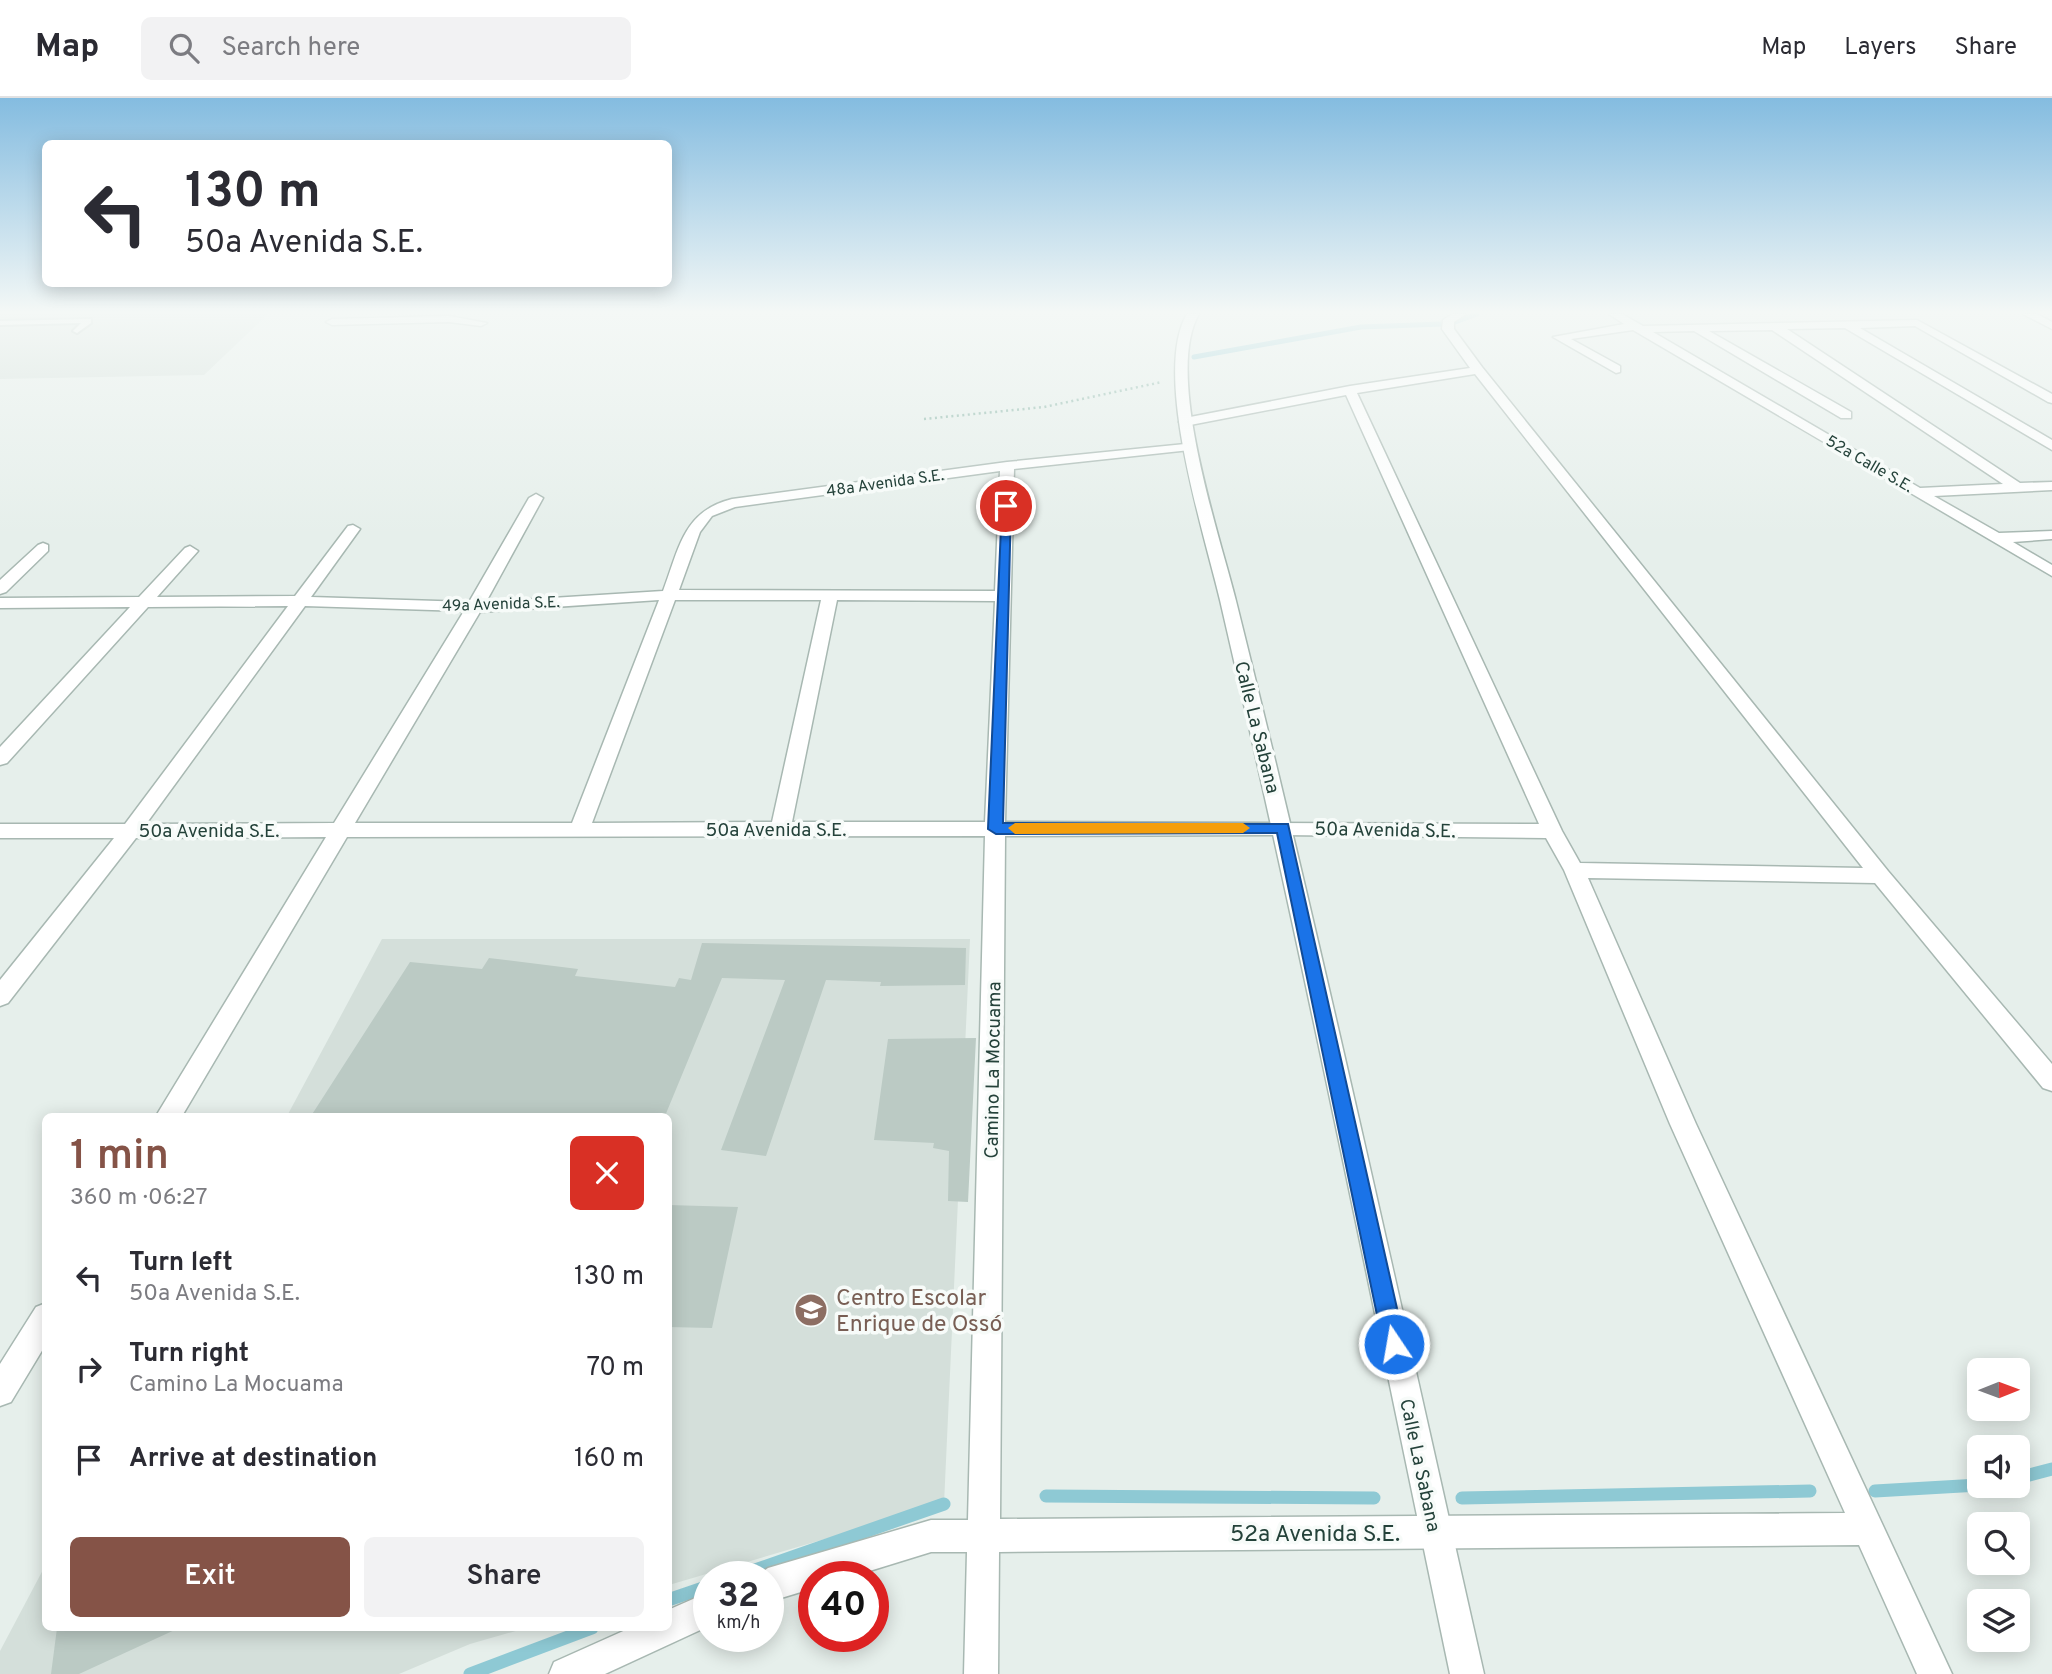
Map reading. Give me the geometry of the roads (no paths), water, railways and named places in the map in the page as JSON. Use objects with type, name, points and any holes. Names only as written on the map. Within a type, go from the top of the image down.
[{"type":"street","name":"Calle La Sabana","points":[[1182,388],[1190,446],[1283,828],[1467,1674]]},
{"type":"street","points":[[1185,422],[1366,388]]},
{"type":"street","points":[[1492,388],[1881,876],[2052,1081]]},
{"type":"street","name":"52a Calle S.E.","points":[[1742,388],[2052,571]]},
{"type":"street","points":[[1798,388],[1846,415]]},
{"type":"street","points":[[1867,388],[2018,488]]},
{"type":"street","points":[[1953,388],[2052,446]]},
{"type":"street","points":[[2032,388],[2052,399]]},
{"type":"street","points":[[1350,390],[1552,831],[1574,870],[1683,1124],[1935,1674]]},
{"type":"street","name":"48a Avenida S.E.","points":[[669,595],[693,531],[707,513],[732,503],[1006,466],[1190,446]]},
{"type":"street","name":"Camino La Mocuama","points":[[981,1674],[996,829],[1006,466]]},
{"type":"street","points":[[1920,492],[2052,486]]},
{"type":"street","points":[[171,1113],[475,607],[536,498]]},
{"type":"street","points":[[0,997],[131,830],[354,529]]},
{"type":"street","points":[[1996,538],[2052,535]]},
{"type":"street","points":[[0,589],[43,548]]},
{"type":"street","points":[[0,759],[190,551]]},
{"type":"street","points":[[579,830],[669,595]]},
{"type":"street","name":"49a Avenida S.E.","points":[[0,603],[302,601],[475,607],[669,595],[1002,596]]},
{"type":"street","points":[[781,829],[830,595]]},
{"type":"street","name":"50a Avenida S.E.","points":[[0,831],[1283,828],[1552,831]]},
{"type":"street","points":[[1574,870],[1881,876]]},
{"type":"street","points":[[0,1391],[42,1323]]},
{"type":"street","name":"52a Avenida S.E.","points":[[784,1581],[931,1535],[1436,1534],[1870,1529]]},
{"type":"street","points":[[672,1625],[693,1616]]},
{"type":"street","points":[[566,1674],[659,1631]]},
{"type":"waterway","points":[[2030,1475],[2052,1469]]},
{"type":"waterway","points":[[1875,1491],[1967,1486]]},
{"type":"waterway","points":[[1462,1498],[1810,1491]]},
{"type":"waterway","points":[[1046,1496],[1374,1498]]},
{"type":"waterway","points":[[781,1561],[944,1504]]},
{"type":"waterway","points":[[672,1599],[693,1591]]},
{"type":"waterway","points":[[470,1674],[584,1631]]},
{"type":"place","name":"Centro Escolar Enrique de Ossó","points":[[811,1310]]}]
